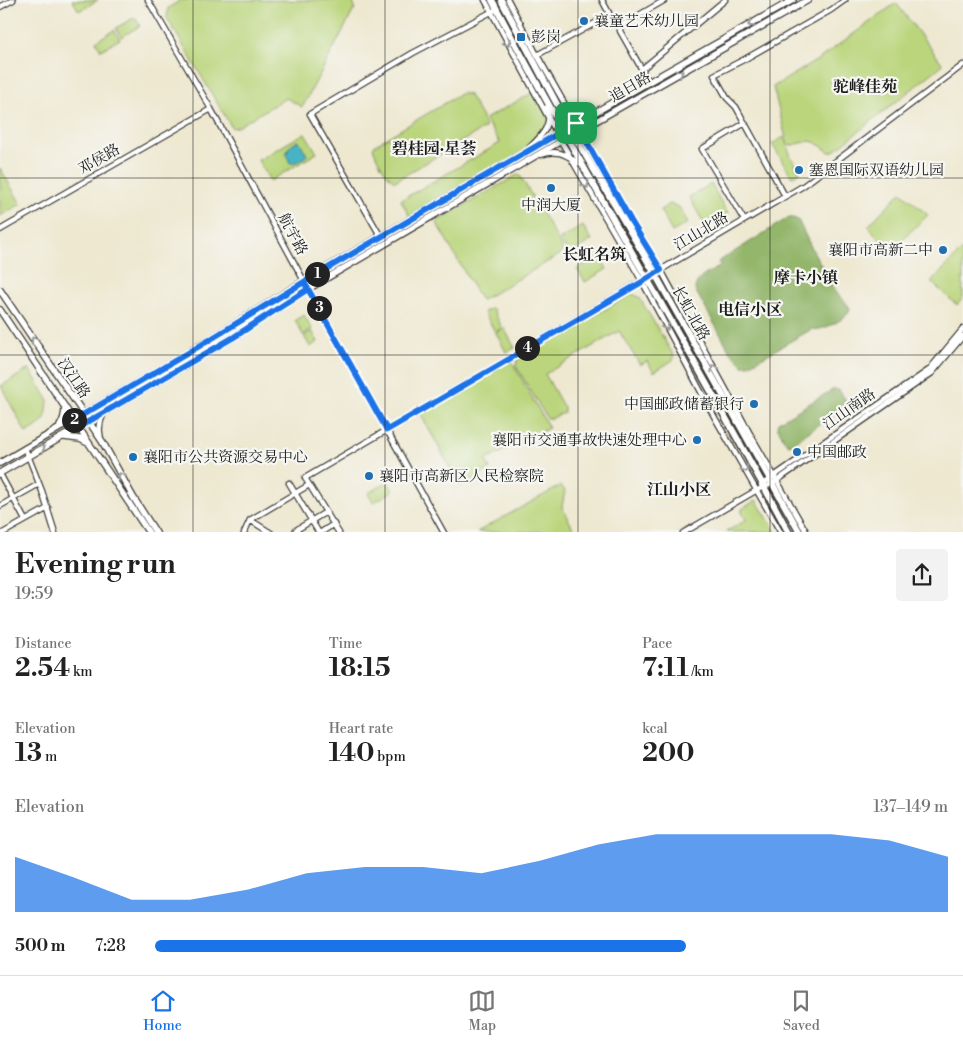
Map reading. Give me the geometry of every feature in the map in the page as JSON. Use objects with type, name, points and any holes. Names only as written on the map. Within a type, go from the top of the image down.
[{"type":"highway","name":"长虹北路","points":[[492,0],[494,10],[563,130]]},
{"type":"highway","name":"长虹北路","points":[[501,0],[567,138],[584,166],[644,280],[788,532]]},
{"type":"highway","name":"长虹北路","points":[[567,138],[658,272],[800,532]]},
{"type":"main road","name":"追日路","points":[[0,463],[563,130],[786,2],[793,0]]},
{"type":"main road","name":"追日路","points":[[0,474],[234,337],[308,289],[580,130],[808,0]]},
{"type":"main road","name":"汉江路","points":[[0,290],[102,440],[133,497],[156,532]]},
{"type":"main road","name":"汉江路","points":[[0,310],[149,532]]},
{"type":"main road","points":[[75,401],[89,407],[99,405]]},
{"type":"main road","points":[[57,430],[63,422],[65,407]]},
{"type":"main road","points":[[102,440],[98,430],[105,412]]},
{"type":"main road","points":[[62,437],[80,438],[91,445]]},
{"type":"street","points":[[0,7],[12,0]]},
{"type":"street","name":"航宇路","points":[[148,0],[211,109],[304,282],[444,532]]},
{"type":"street","points":[[485,0],[494,10],[549,119],[563,130]]},
{"type":"street","points":[[508,0],[658,272]]},
{"type":"street","points":[[537,55],[608,16],[609,13],[602,0]]},
{"type":"street","points":[[649,82],[620,28],[665,0]]},
{"type":"street","points":[[642,69],[726,0]]},
{"type":"street","points":[[785,196],[736,107],[726,98],[714,75],[745,59],[845,0]]},
{"type":"street","points":[[381,237],[310,114],[413,53],[494,10]]},
{"type":"street","name":"江山北路","points":[[310,485],[305,478],[658,272],[806,183],[963,65]]},
{"type":"street","points":[[524,153],[541,138],[546,128],[549,113],[544,96]]},
{"type":"street","name":"邓侯路","points":[[0,230],[211,109]]},
{"type":"street","points":[[744,220],[702,149],[745,123]]},
{"type":"street","points":[[567,138],[571,158],[644,280],[716,418],[781,532]]},
{"type":"street","points":[[530,159],[548,152],[557,152],[584,166]]},
{"type":"street","name":"江山南路","points":[[773,480],[929,370],[963,329]]},
{"type":"street","name":"江山南路","points":[[757,490],[932,373],[963,336]]},
{"type":"street","points":[[25,448],[40,484],[55,532]]},
{"type":"street","points":[[0,474],[25,520]]},
{"type":"street","points":[[773,480],[807,532]]},
{"type":"street","points":[[289,483],[320,532],[334,524]]},
{"type":"street","points":[[0,506],[40,484]]},
{"type":"street","points":[[244,532],[250,520],[310,485],[339,532]]},
{"type":"street","points":[[683,532],[757,490]]},
{"type":"street","points":[[3,532],[48,508]]},
{"type":"street","points":[[294,532],[326,512]]},
{"type":"street","points":[[250,520],[271,532]]},
{"type":"green space","points":[[72,0],[98,0],[79,11]]},
{"type":"green space","points":[[181,0],[352,0],[355,8],[302,107],[286,98],[237,127],[232,128],[167,18],[168,8]]},
{"type":"green space","points":[[896,3],[942,63],[941,66],[834,151],[829,152],[817,143],[810,141],[788,146],[773,87],[819,59]]},
{"type":"green space","points":[[135,17],[140,26],[121,37],[116,28]]},
{"type":"green space","points":[[114,30],[120,39],[101,50],[96,41]]},
{"type":"green space","points":[[534,92],[549,119],[546,128],[524,153],[411,219],[401,200],[500,143],[485,119]]},
{"type":"green space","points":[[462,93],[469,95],[486,127],[397,180],[392,179],[381,166],[373,147]]},
{"type":"green space","points":[[305,133],[317,153],[270,181],[258,160]]},
{"type":"green space","points":[[784,137],[791,157],[800,172],[792,177],[772,144]]},
{"type":"green space","points":[[0,168],[21,204],[0,216]]},
{"type":"green space","points":[[519,174],[562,247],[562,251],[561,254],[482,300],[436,222]]},
{"type":"green space","points":[[711,184],[728,214],[706,227],[689,197]]},
{"type":"green space","points":[[901,192],[928,215],[890,251],[868,226]]},
{"type":"green space","points":[[670,204],[679,207],[688,223],[672,232],[660,210]]},
{"type":"green space","points":[[788,218],[798,220],[813,251],[838,294],[850,310],[848,314],[833,324],[821,329],[812,329],[749,365],[743,365],[731,353],[695,290],[696,285],[704,275],[721,266],[718,262]]},
{"type":"green space","points":[[583,226],[592,240],[569,254],[560,239]]},
{"type":"green space","points":[[963,249],[963,298],[957,305],[931,282]]},
{"type":"green space","points":[[599,255],[607,269],[585,282],[577,269]]},
{"type":"green space","points":[[632,294],[639,297],[674,356],[673,360],[654,372],[647,361],[640,365],[619,331],[545,374],[564,408],[564,412],[551,419],[547,418],[516,366],[517,360]]},
{"type":"green space","points":[[492,308],[502,328],[495,332],[484,312]]},
{"type":"green space","points":[[304,315],[312,329],[303,335],[295,320]]},
{"type":"green space","points":[[504,328],[515,348],[506,352],[496,333]]},
{"type":"green space","points":[[312,331],[318,342],[310,347],[304,336]]},
{"type":"green space","points":[[510,358],[549,428],[486,460],[490,469],[460,486],[419,411]]},
{"type":"green space","points":[[29,369],[48,399],[46,417],[41,423],[26,433],[1,386]]},
{"type":"green space","points":[[834,389],[839,390],[847,402],[846,406],[790,445],[786,443],[777,426],[778,422]]},
{"type":"green space","points":[[388,482],[393,491],[373,503],[368,493]]},
{"type":"green space","points":[[560,486],[565,490],[562,507],[575,532],[477,532]]},
{"type":"green space","points":[[756,500],[776,532],[726,532],[746,520],[742,509]]},
{"type":"water","points":[[297,141],[300,142],[307,155],[299,161],[290,163],[286,154],[290,146]]},
{"type":"place","name":"襄童艺术幼儿园","points":[[584,21]]},
{"type":"place","name":"彭岗","points":[[521,37]]},
{"type":"place","name":"塞恩国际双语幼儿园","points":[[799,170]]},
{"type":"place","name":"中润大厦","points":[[551,188]]},
{"type":"place","name":"襄阳市高新二中","points":[[943,250]]},
{"type":"place","name":"中国邮政储蓄银行","points":[[754,404]]},
{"type":"place","name":"襄阳市交通事故快速处理中心","points":[[697,440]]},
{"type":"place","name":"中国邮政","points":[[797,452]]},
{"type":"place","name":"襄阳市公共资源交易中心","points":[[133,457]]},
{"type":"place","name":"襄阳市高新区人民检察院","points":[[369,476]]},
{"type":"district","name":"驼峰佳苑","points":[[865,86]]},
{"type":"district","name":"碧桂园·星荟","points":[[434,148]]},
{"type":"district","name":"长虹名筑","points":[[594,254]]},
{"type":"district","name":"摩卡小镇","points":[[806,277]]},
{"type":"district","name":"电信小区","points":[[750,309]]},
{"type":"district","name":"江山小区","points":[[679,489]]},
{"type":"route","points":[[576,123],[304,282],[308,289],[234,337],[79,427],[74,420],[304,282],[308,289],[312,296],[387,430],[642,282],[661,270],[576,123]]}]
